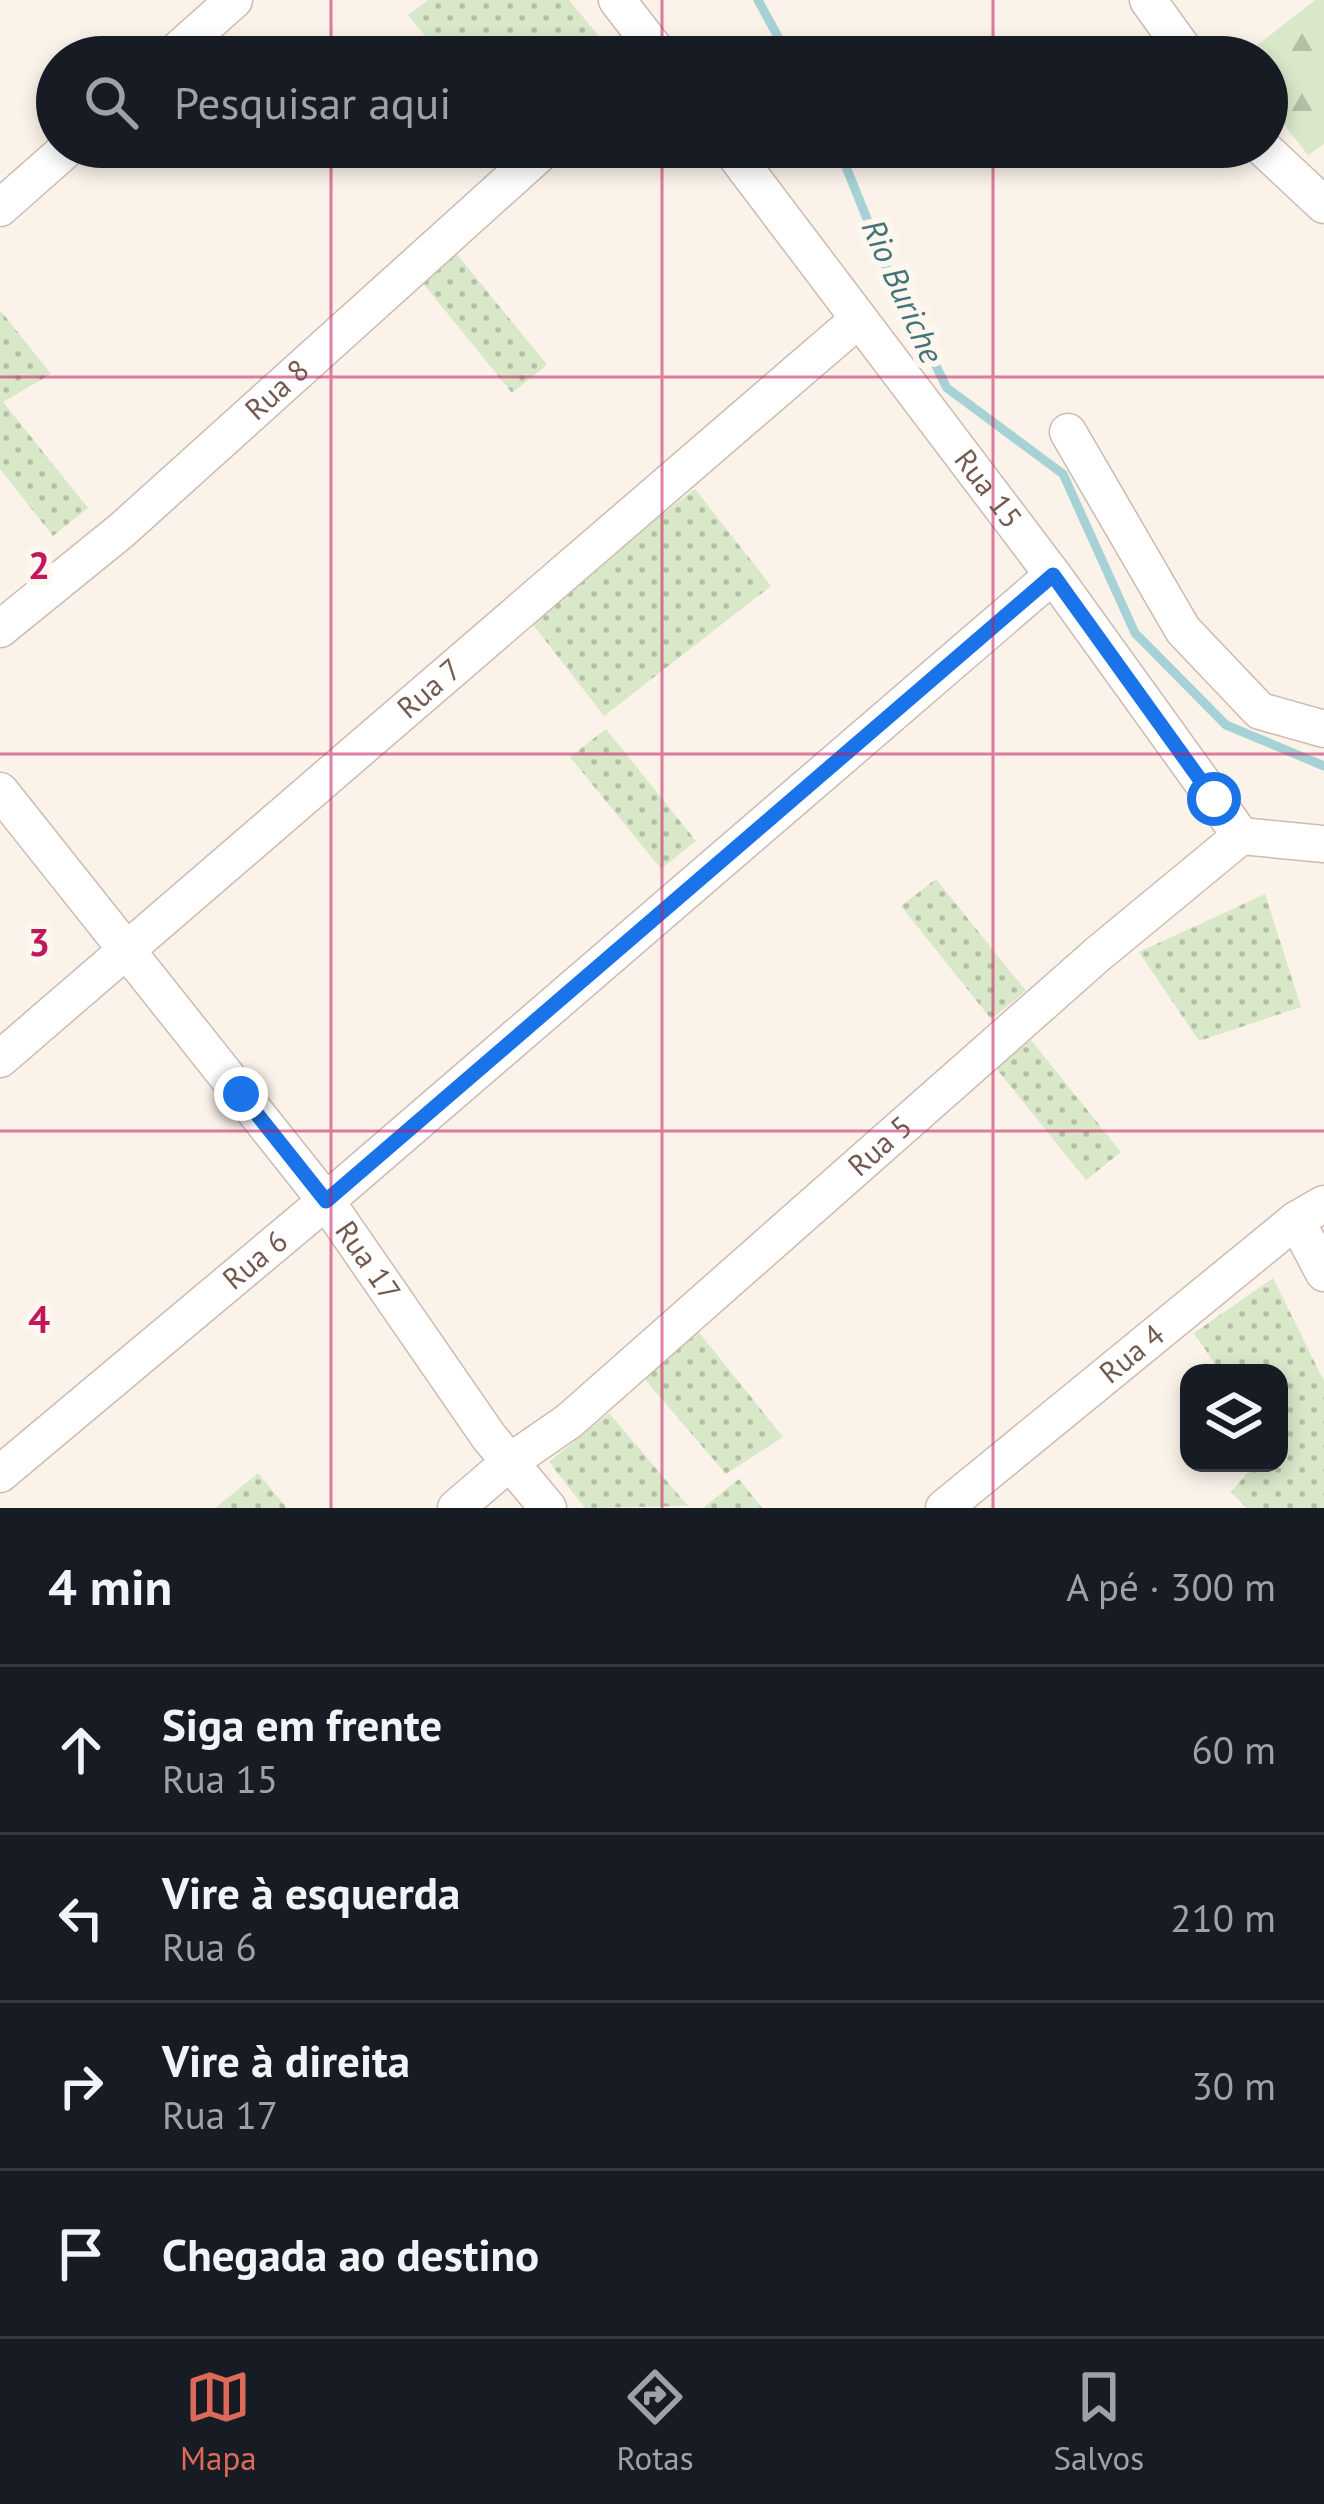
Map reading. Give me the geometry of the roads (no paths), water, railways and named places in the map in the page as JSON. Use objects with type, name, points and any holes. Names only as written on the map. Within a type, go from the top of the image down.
[{"type":"street","points":[[194,36],[234,0]]},
{"type":"street","points":[[617,0],[642,36]]},
{"type":"street","points":[[1148,0],[1174,36]]},
{"type":"street","points":[[0,208],[45,168]]},
{"type":"street","name":"Rua 8","points":[[0,629],[122,530],[524,168]]},
{"type":"street","name":"Rua 15","points":[[745,168],[1053,575],[1241,836]]},
{"type":"street","points":[[1284,168],[1324,205]]},
{"type":"street","name":"Rua 7","points":[[0,1059],[859,320]]},
{"type":"street","points":[[1068,432],[1184,630],[1260,711],[1324,729]]},
{"type":"street","name":"Rua 6","points":[[0,1474],[326,1201],[1053,575]]},
{"type":"street","name":"Rua 17","points":[[0,791],[326,1201],[489,1438],[548,1508]]},
{"type":"street","points":[[1241,836],[1324,844]]},
{"type":"street","name":"Rua 5","points":[[456,1508],[568,1420],[1080,969],[1241,836]]},
{"type":"street","points":[[1310,1212],[1324,1274]]},
{"type":"street","name":"Rua 4","points":[[944,1508],[1310,1212]]},
{"type":"waterway","name":"Rio Buriche","points":[[758,0],[778,36]]},
{"type":"waterway","name":"Rio Buriche","points":[[846,168],[886,266],[947,388],[1063,474],[1135,633],[1226,725],[1324,766]]}]
